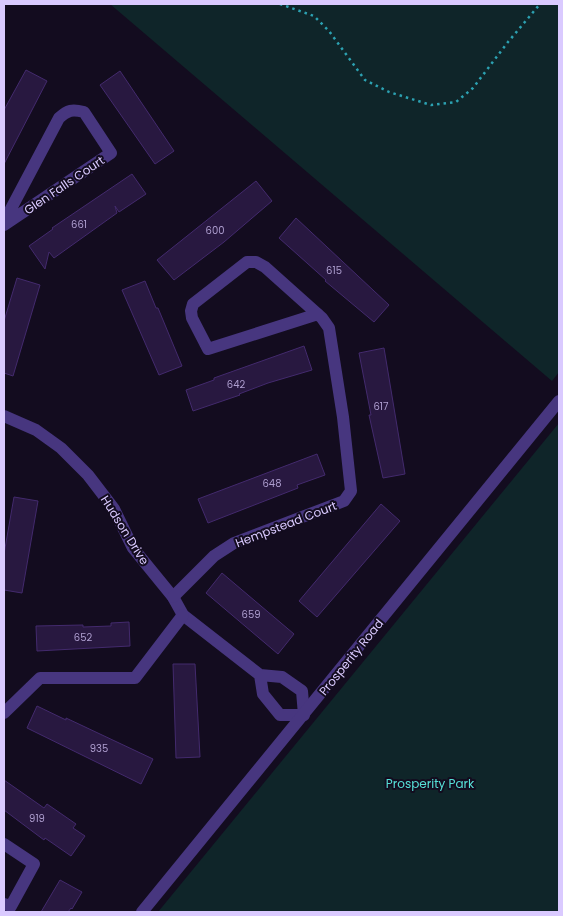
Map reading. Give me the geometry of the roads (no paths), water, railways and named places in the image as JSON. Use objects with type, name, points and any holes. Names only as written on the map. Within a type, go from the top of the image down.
[{"type":"street","name":"Glen Falls Court","points":[[74,109],[84,112],[111,153],[4,223],[59,118],[67,111],[74,109]]},
{"type":"street","name":"Hempstead Court","points":[[173,597],[214,556],[234,543],[344,501],[351,491],[329,328],[318,314],[265,267],[256,262],[247,262],[193,304],[192,318],[208,349],[318,314]]},
{"type":"street","name":"Prosperity Road","points":[[142,912],[559,401]]},
{"type":"street","name":"Hudson Drive","points":[[4,416],[36,430],[61,448],[88,475],[114,508],[133,548],[173,597],[183,615],[260,675],[282,677],[302,691],[304,715]]},
{"type":"street","points":[[4,713],[40,678],[135,678],[183,615]]},
{"type":"street","points":[[260,675],[262,694],[280,715],[304,715]]},
{"type":"street","points":[[4,844],[34,864],[11,906],[4,904]]},
{"type":"park label","name":"Prosperity Park","points":[[430,783]]}]
